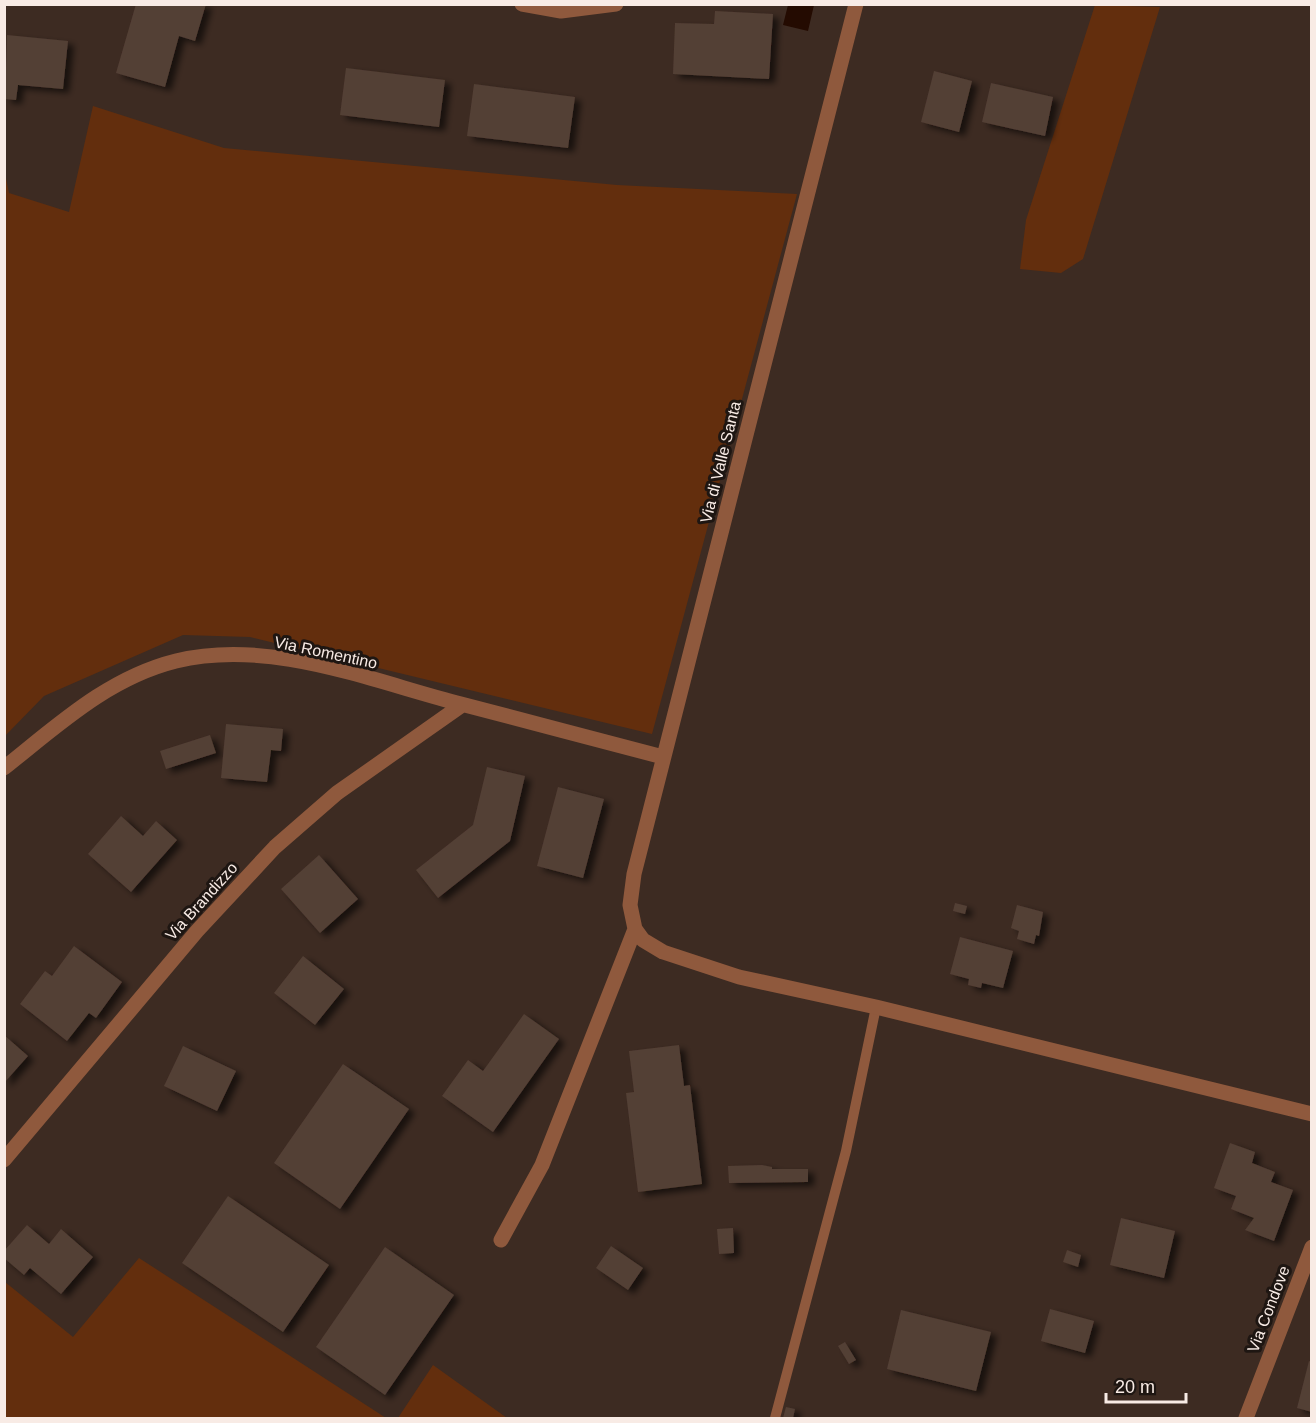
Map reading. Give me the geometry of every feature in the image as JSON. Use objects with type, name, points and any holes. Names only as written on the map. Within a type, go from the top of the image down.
[{"type":"street","points":[[522,4],[561,11],[616,4]]},
{"type":"street","name":"Via di Valle Santa","points":[[635,929],[630,905],[633,874],[856,4]]},
{"type":"street","name":"Via Romentino","points":[[4,768],[96,696],[118,683],[178,661],[241,656],[272,657],[335,670],[663,757]]},
{"type":"street","name":"Via Brandizzo","points":[[4,1160],[197,931],[275,847],[338,793],[462,705]]},
{"type":"street","points":[[501,1240],[542,1165],[635,929],[653,947],[739,976],[876,1007],[1311,1114]]},
{"type":"street","name":"Via Condove","points":[[1246,1419],[1311,1247]]},
{"type":"lane","points":[[775,1419],[846,1151],[876,1007]]},
{"type":"shaded area","points":[[788,5],[814,5],[808,31],[783,25]]},
{"type":"shaded area","points":[[1095,5],[1160,7],[1083,259],[1061,273],[1020,269],[1026,220]]},
{"type":"shaded area","points":[[93,106],[224,148],[617,185],[797,194],[652,734],[250,637],[183,635],[44,696],[5,736],[5,173],[9,193],[69,212]]},
{"type":"shaded area","points":[[139,1258],[386,1418],[5,1418],[5,1282],[73,1337]]},
{"type":"shaded area","points":[[433,1365],[507,1418],[398,1418]]},
{"type":"building","points":[[136,4],[206,4],[195,41],[179,36],[165,87],[116,73]]},
{"type":"building","points":[[715,11],[773,14],[769,79],[673,74],[675,23],[714,24]]},
{"type":"building","points":[[7,35],[68,41],[63,89],[18,85],[16,100],[5,99]]},
{"type":"building","points":[[346,68],[445,80],[439,127],[340,115]]},
{"type":"building","points":[[934,71],[972,81],[959,132],[921,122]]},
{"type":"building","points":[[991,83],[1053,97],[1045,136],[982,122]]},
{"type":"building","points":[[474,84],[575,97],[568,148],[467,136]]},
{"type":"building","points":[[226,724],[283,729],[281,751],[271,750],[267,782],[221,778]]},
{"type":"building","points":[[210,735],[216,753],[166,769],[160,751]]},
{"type":"building","points":[[487,767],[525,776],[510,841],[438,898],[416,870],[473,825]]},
{"type":"building","points":[[558,787],[604,799],[583,878],[537,866]]},
{"type":"building","points":[[121,816],[143,836],[156,821],[177,840],[131,892],[88,854]]},
{"type":"building","points":[[319,855],[358,899],[320,933],[281,889]]},
{"type":"building","points":[[955,903],[967,906],[965,914],[953,911]]},
{"type":"building","points":[[1017,905],[1043,912],[1039,936],[1036,935],[1034,944],[1017,939],[1019,931],[1011,928]]},
{"type":"building","points":[[960,937],[1013,951],[1003,988],[982,983],[981,988],[968,985],[969,979],[950,974]]},
{"type":"building","points":[[74,946],[122,982],[96,1018],[89,1013],[67,1041],[20,1004],[45,971],[52,976]]},
{"type":"building","points":[[303,956],[344,989],[315,1025],[274,993]]},
{"type":"building","points":[[524,1014],[559,1039],[493,1132],[442,1096],[468,1060],[483,1071]]},
{"type":"building","points":[[4,1035],[28,1056],[4,1083]]},
{"type":"building","points":[[679,1045],[684,1086],[690,1085],[702,1184],[638,1192],[626,1093],[634,1092],[629,1051]]},
{"type":"building","points":[[183,1046],[236,1071],[217,1111],[164,1086]]},
{"type":"building","points":[[343,1064],[409,1109],[340,1209],[274,1163]]},
{"type":"building","points":[[1230,1143],[1255,1152],[1252,1163],[1275,1172],[1271,1182],[1293,1190],[1274,1241],[1245,1230],[1254,1218],[1231,1209],[1236,1196],[1214,1188]]},
{"type":"building","points":[[728,1166],[772,1167],[772,1169],[808,1169],[808,1182],[729,1183]]},
{"type":"building","points":[[228,1196],[329,1265],[283,1332],[182,1263]]},
{"type":"building","points":[[1121,1218],[1175,1231],[1164,1278],[1110,1265]]},
{"type":"building","points":[[27,1225],[49,1244],[61,1229],[93,1257],[61,1294],[30,1268],[24,1275],[4,1258],[4,1251]]},
{"type":"building","points":[[733,1228],[734,1253],[719,1254],[717,1229]]},
{"type":"building","points":[[611,1246],[643,1268],[628,1290],[596,1268]]},
{"type":"building","points":[[385,1247],[454,1295],[385,1395],[316,1347]]},
{"type":"building","points":[[1067,1250],[1081,1255],[1078,1267],[1063,1262]]},
{"type":"building","points":[[1050,1309],[1094,1321],[1085,1353],[1041,1341]]},
{"type":"building","points":[[901,1310],[991,1332],[976,1391],[887,1369]]},
{"type":"building","points":[[845,1342],[856,1360],[849,1364],[838,1346]]},
{"type":"building","points":[[1309,1361],[1312,1362],[1312,1412],[1297,1408]]},
{"type":"building","points":[[786,1407],[795,1409],[793,1418],[783,1418]]}]
